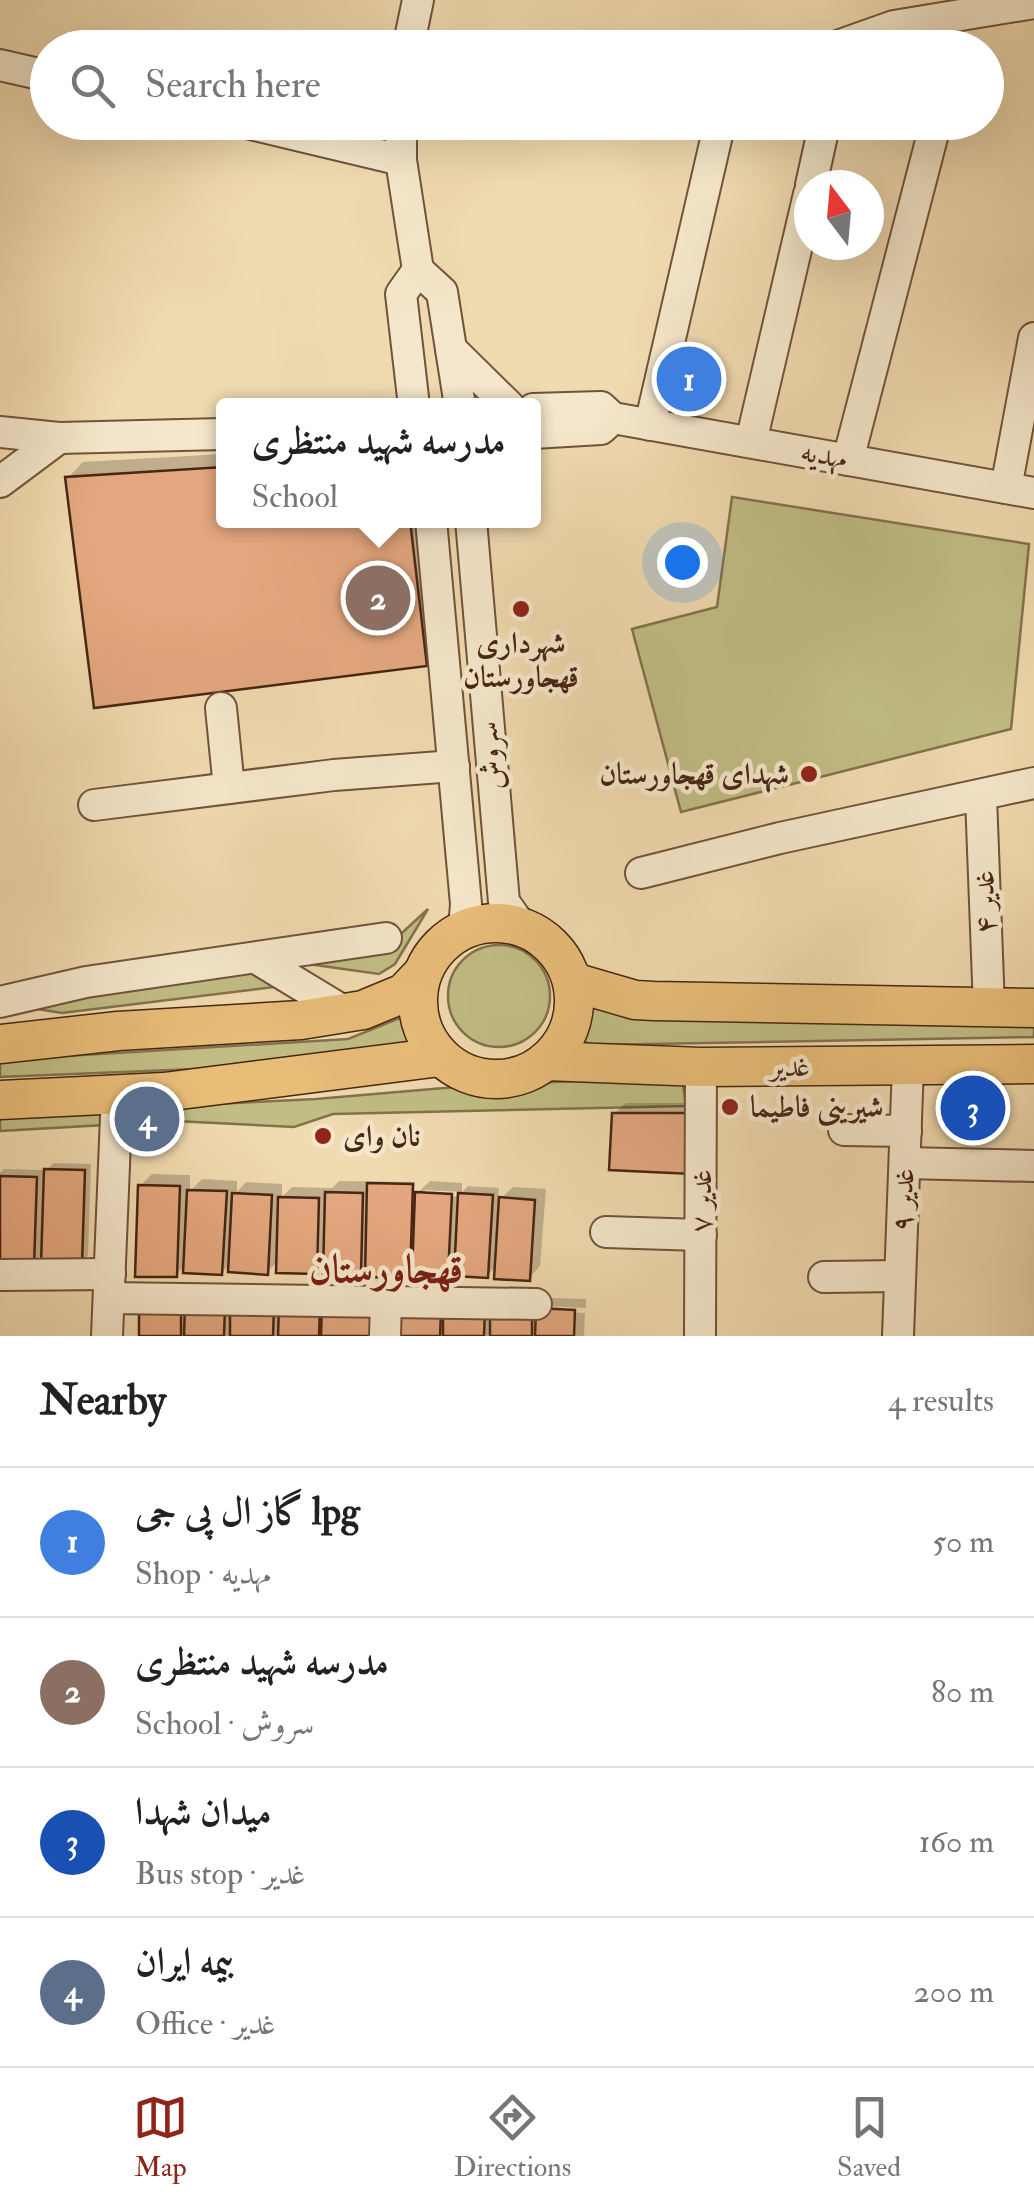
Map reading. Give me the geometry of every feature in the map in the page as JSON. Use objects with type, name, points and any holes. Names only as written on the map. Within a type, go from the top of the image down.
[{"type":"main road","points":[[9,1037],[301,1020],[362,1010],[404,993],[438,948],[464,929],[482,923],[521,926],[559,954],[572,982],[574,1000],[568,1033],[546,1061],[530,1071],[494,1080],[458,1070],[440,1057],[419,1019],[421,975]]},
{"type":"main road","name":"غدیر","points":[[572,982],[654,1002],[1034,1008]]},
{"type":"main road","points":[[0,1100],[164,1092],[440,1057]]},
{"type":"main road","name":"غدیر","points":[[546,1061],[701,1066],[1034,1064]]},
{"type":"street","points":[[412,30],[418,0]]},
{"type":"street","points":[[868,30],[897,13],[1034,4]]},
{"type":"street","points":[[0,64],[30,72]]},
{"type":"street","points":[[317,140],[401,160]]},
{"type":"street","points":[[401,140],[418,270],[442,292],[459,398]]},
{"type":"street","points":[[650,424],[716,140]]},
{"type":"street","points":[[815,170],[822,140]]},
{"type":"street","points":[[848,460],[931,140]]},
{"type":"street","points":[[751,442],[794,258]]},
{"type":"street","points":[[413,398],[401,294],[418,270]]},
{"type":"street","points":[[1020,491],[1034,338]]},
{"type":"street","points":[[451,349],[501,398]]},
{"type":"street","name":"مهدیه","points":[[541,409],[601,406],[613,418],[1020,491]]},
{"type":"street","name":"مهدیه","points":[[541,433],[601,429],[613,418]]},
{"type":"street","points":[[0,432],[59,438],[216,434]]},
{"type":"street","points":[[0,482],[59,438]]},
{"type":"street","name":"سروش","points":[[433,528],[466,904],[464,929]]},
{"type":"street","name":"سروش","points":[[472,528],[504,902],[521,926]]},
{"type":"street","points":[[221,708],[229,788]]},
{"type":"street","points":[[94,805],[454,766]]},
{"type":"street","points":[[642,873],[780,838],[1034,783]]},
{"type":"street","name":"غدیر ۴","points":[[981,797],[989,1008]]},
{"type":"street","points":[[0,1002],[86,982],[386,938]]},
{"type":"street","points":[[256,958],[345,1012]]},
{"type":"street","name":"غدیر ۹","points":[[898,1336],[908,1065]]},
{"type":"street","name":"غدیر ۷","points":[[700,1336],[701,1066]]},
{"type":"street","points":[[107,1336],[117,1092]]},
{"type":"street","points":[[844,1130],[906,1131]]},
{"type":"street","points":[[904,1164],[1034,1166]]},
{"type":"street","points":[[606,1232],[701,1235]]},
{"type":"street","points":[[0,1275],[378,1316],[536,1304]]},
{"type":"street","points":[[824,1276],[900,1276]]},
{"type":"street","points":[[898,1336],[910,1336]]},
{"type":"shaded area","points":[[732,497],[1029,544],[1011,729],[681,812],[632,629],[717,607]]},
{"type":"shaded area","points":[[428,909],[395,964],[379,974],[308,964],[391,943]]},
{"type":"shaded area","points":[[499,945],[519,949],[535,960],[546,976],[550,996],[546,1016],[535,1032],[519,1043],[499,1047],[479,1043],[463,1032],[452,1016],[448,996],[452,976],[463,960],[479,949]]},
{"type":"shaded area","points":[[242,966],[290,985],[62,1013],[31,1008]]},
{"type":"shaded area","points":[[595,1005],[1034,1014],[1034,1037],[593,1045],[579,1040]]},
{"type":"shaded area","points":[[410,1014],[426,1054],[314,1064],[0,1077],[0,1060],[348,1039]]},
{"type":"shaded area","points":[[682,1077],[686,1106],[333,1114],[294,1127],[134,1119],[132,1108],[316,1099],[479,1085]]},
{"type":"shaded area","points":[[99,1109],[104,1125],[0,1131],[0,1116]]},
{"type":"building","points":[[216,467],[216,528],[411,528],[427,666],[94,708],[65,477]]},
{"type":"building","points":[[612,1113],[691,1113],[692,1174],[609,1170]]},
{"type":"building","points":[[44,1169],[85,1170],[82,1265],[41,1264]]},
{"type":"building","points":[[0,1176],[37,1177],[34,1266],[0,1265]]},
{"type":"building","points":[[367,1183],[413,1184],[410,1278],[365,1277]]},
{"type":"building","points":[[138,1185],[180,1186],[177,1277],[135,1277]]},
{"type":"building","points":[[187,1190],[227,1191],[222,1275],[183,1273]]},
{"type":"building","points":[[325,1192],[363,1193],[361,1275],[323,1275]]},
{"type":"building","points":[[415,1192],[452,1194],[448,1276],[412,1274]]},
{"type":"building","points":[[232,1193],[272,1195],[268,1275],[228,1272]]},
{"type":"building","points":[[458,1193],[493,1195],[488,1278],[454,1276]]},
{"type":"building","points":[[278,1197],[319,1198],[317,1274],[276,1273]]},
{"type":"building","points":[[499,1197],[535,1200],[530,1281],[494,1279]]},
{"type":"building","points":[[322,1305],[375,1314],[374,1336],[321,1336]]},
{"type":"building","points":[[139,1306],[181,1306],[181,1336],[139,1336]]},
{"type":"building","points":[[185,1306],[225,1307],[224,1336],[184,1336]]},
{"type":"building","points":[[279,1306],[320,1307],[319,1336],[278,1336]]},
{"type":"building","points":[[230,1307],[274,1308],[273,1336],[230,1336]]},
{"type":"building","points":[[536,1308],[575,1310],[574,1336],[535,1336]]},
{"type":"building","points":[[443,1309],[485,1310],[484,1336],[443,1336]]},
{"type":"building","points":[[398,1310],[441,1312],[440,1336],[397,1336]]},
{"type":"building","points":[[490,1312],[532,1313],[532,1336],[490,1336]]},
{"type":"place","name":"گاز ال پی جی lpg","points":[[689,379]]},
{"type":"place","name":"مدرسه شهید منتظری","points":[[378,598]]},
{"type":"place","name":"شهرداری قهجاورستان","points":[[521,609]]},
{"type":"place","name":"شهدای قهجاورستان","points":[[809,774]]},
{"type":"place","name":"شیرینی فاطیما","points":[[730,1107]]},
{"type":"place","name":"میدان شهدا","points":[[973,1108]]},
{"type":"place","name":"بیمه ایران","points":[[147,1119]]},
{"type":"place","name":"نان وای","points":[[323,1136]]},
{"type":"district","name":"قهجاورستان","points":[[386,1269]]}]
